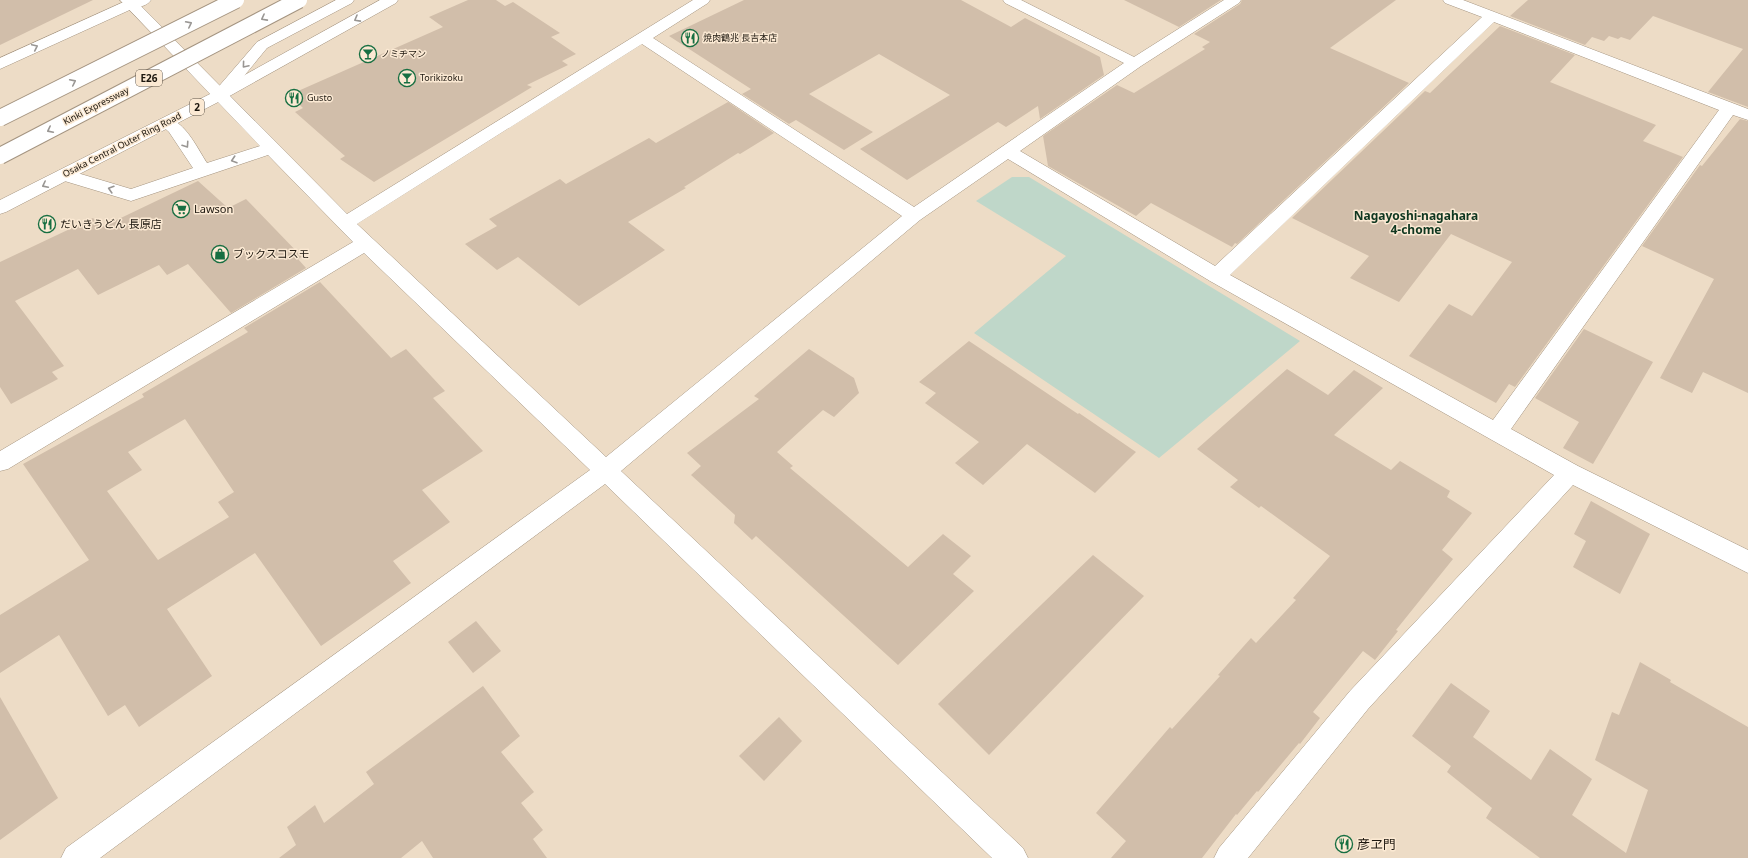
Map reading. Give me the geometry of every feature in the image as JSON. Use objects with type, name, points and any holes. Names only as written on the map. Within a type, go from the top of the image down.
[{"type":"main road","points":[[0,118],[236,0]]},
{"type":"main road","name":"Kinki Expressway","points":[[0,156],[298,0]]},
{"type":"main road","points":[[220,95],[262,45],[347,0]]},
{"type":"main road","name":"Osaka Central Outer Ring Road","points":[[0,208],[220,95],[391,0]]},
{"type":"main road","points":[[345,223],[703,0]]},
{"type":"main road","points":[[1010,0],[1135,64]]},
{"type":"main road","points":[[76,858],[607,470],[914,216],[1135,64],[1234,0]]},
{"type":"main road","points":[[1450,0],[1748,115]]},
{"type":"main road","points":[[0,64],[136,1],[220,95],[345,223],[607,470],[1013,858]]},
{"type":"main road","points":[[1217,276],[1492,16]]},
{"type":"main road","points":[[642,38],[914,216]]},
{"type":"main road","points":[[1497,431],[1729,108]]},
{"type":"main road","points":[[167,122],[175,128],[203,170]]},
{"type":"main road","points":[[64,175],[131,195],[271,148]]},
{"type":"main road","points":[[1009,152],[1217,276],[1570,473],[1748,562]]},
{"type":"main road","points":[[0,462],[366,243]]},
{"type":"main road","points":[[1228,858],[1359,700],[1570,473]]},
{"type":"green space","points":[[1012,177],[1029,177],[1300,341],[1159,458],[974,333],[1066,256],[976,201]]},
{"type":"building","points":[[0,0],[93,0],[0,45]]},
{"type":"building","points":[[468,0],[496,0],[505,6],[513,2],[560,33],[551,37],[576,54],[562,61],[568,65],[527,85],[532,87],[374,182],[340,159],[345,156],[295,112],[303,108],[289,95],[443,27],[429,17]]},
{"type":"building","points":[[744,0],[961,0],[1011,27],[1025,18],[1100,57],[1104,75],[1040,119],[1038,106],[1006,127],[998,122],[907,180],[860,149],[950,95],[879,54],[809,94],[873,132],[844,150],[796,120],[789,124],[742,94],[751,89],[669,36]]},
{"type":"building","points":[[1124,0],[1221,0],[1179,27]]},
{"type":"building","points":[[1242,0],[1396,0],[1330,48],[1409,83],[1232,247],[1151,203],[1136,216],[1048,166],[1043,136],[1117,85],[1134,93],[1205,49],[1202,47],[1210,42],[1194,34],[1240,4]]},
{"type":"building","points":[[1528,0],[1748,0],[1748,107],[1708,92],[1743,49],[1653,16],[1630,40],[1621,37],[1618,39],[1609,36],[1604,41],[1592,37],[1585,45],[1510,16]]},
{"type":"building","points":[[1500,26],[1575,55],[1550,82],[1656,125],[1643,141],[1683,157],[1515,387],[1509,384],[1496,403],[1409,356],[1449,304],[1472,316],[1512,262],[1451,234],[1399,302],[1350,278],[1369,256],[1292,218],[1425,91],[1430,93]]},
{"type":"building","points":[[728,102],[774,133],[740,154],[738,153],[684,187],[686,188],[628,222],[665,250],[579,306],[518,257],[497,270],[465,244],[497,226],[489,219],[560,179],[566,184],[649,138],[656,143]]},
{"type":"building","points":[[1740,119],[1748,121],[1748,393],[1703,372],[1692,393],[1660,378],[1714,279],[1642,246],[1700,165],[1702,166]]},
{"type":"building","points":[[198,181],[228,208],[246,199],[302,257],[298,259],[306,268],[231,313],[188,264],[167,275],[159,265],[98,295],[78,269],[15,301],[64,366],[52,372],[58,379],[11,404],[0,387],[0,262],[93,218],[102,227]]},
{"type":"building","points":[[320,282],[391,358],[406,349],[445,391],[433,398],[483,451],[422,490],[450,522],[393,561],[411,583],[321,646],[255,553],[167,609],[212,676],[139,727],[125,705],[108,716],[59,635],[0,673],[0,615],[89,560],[23,464],[144,397],[142,394],[248,332],[244,328]],"holes":[[[185,419],[234,492],[218,502],[229,517],[158,560],[107,491],[142,470],[128,452]]]},
{"type":"building","points":[[1584,329],[1653,362],[1593,464],[1563,448],[1579,422],[1535,398]]},
{"type":"building","points":[[969,341],[1136,452],[1095,493],[1027,444],[983,485],[955,463],[979,442],[925,403],[936,393],[919,382]]},
{"type":"building","points":[[809,349],[854,378],[859,393],[834,417],[823,410],[777,452],[793,466],[790,468],[908,567],[943,534],[971,556],[953,574],[974,591],[898,665],[756,536],[752,540],[734,523],[735,515],[691,475],[701,466],[687,453],[759,399],[754,396]]},
{"type":"building","points":[[1287,369],[1328,395],[1354,370],[1383,388],[1334,435],[1391,470],[1400,461],[1450,491],[1447,497],[1472,513],[1442,550],[1453,559],[1396,630],[1398,631],[1375,660],[1363,651],[1313,712],[1320,718],[1300,744],[1299,743],[1237,815],[1236,814],[1202,858],[1111,858],[1126,841],[1096,813],[1170,727],[1172,729],[1220,676],[1218,675],[1251,638],[1256,643],[1296,600],[1293,598],[1330,556],[1261,506],[1259,508],[1230,487],[1238,480],[1197,449]]},
{"type":"building","points":[[1591,501],[1650,534],[1620,594],[1573,567],[1586,541],[1574,534]]},
{"type":"building","points":[[1093,555],[1144,596],[989,755],[938,704]]},
{"type":"building","points":[[476,621],[501,651],[473,673],[448,642]]},
{"type":"building","points":[[1640,662],[1671,680],[1670,682],[1748,727],[1748,858],[1540,858],[1486,818],[1492,808],[1447,772],[1451,766],[1412,736],[1451,683],[1490,711],[1473,737],[1531,780],[1550,749],[1592,779],[1572,815],[1626,853],[1648,790],[1595,760],[1612,712],[1619,715]]},
{"type":"building","points":[[483,686],[520,736],[501,752],[534,792],[521,803],[543,830],[533,839],[547,858],[433,858],[422,841],[401,858],[279,858],[296,845],[287,827],[315,805],[324,823],[374,784],[366,772]]},
{"type":"building","points":[[0,697],[58,798],[0,840]]},
{"type":"building","points":[[779,717],[802,741],[764,781],[739,756]]},
{"type":"place","name":"焼肉鶴兆 長吉本店","points":[[690,38]]},
{"type":"place","name":"ノミヂマン","points":[[368,54]]},
{"type":"place","name":"Torikizoku","points":[[407,78]]},
{"type":"place","name":"Gusto","points":[[294,98]]},
{"type":"place","name":"Lawson","points":[[181,209]]},
{"type":"place","name":"だいきうどん 長原店","points":[[47,224]]},
{"type":"place","name":"ブックスコスモ","points":[[220,254]]},
{"type":"place","name":"彦ヱ門","points":[[1344,844]]},
{"type":"district","name":"Nagayoshi-nagahara 4-chome","points":[[1416,223]]}]
